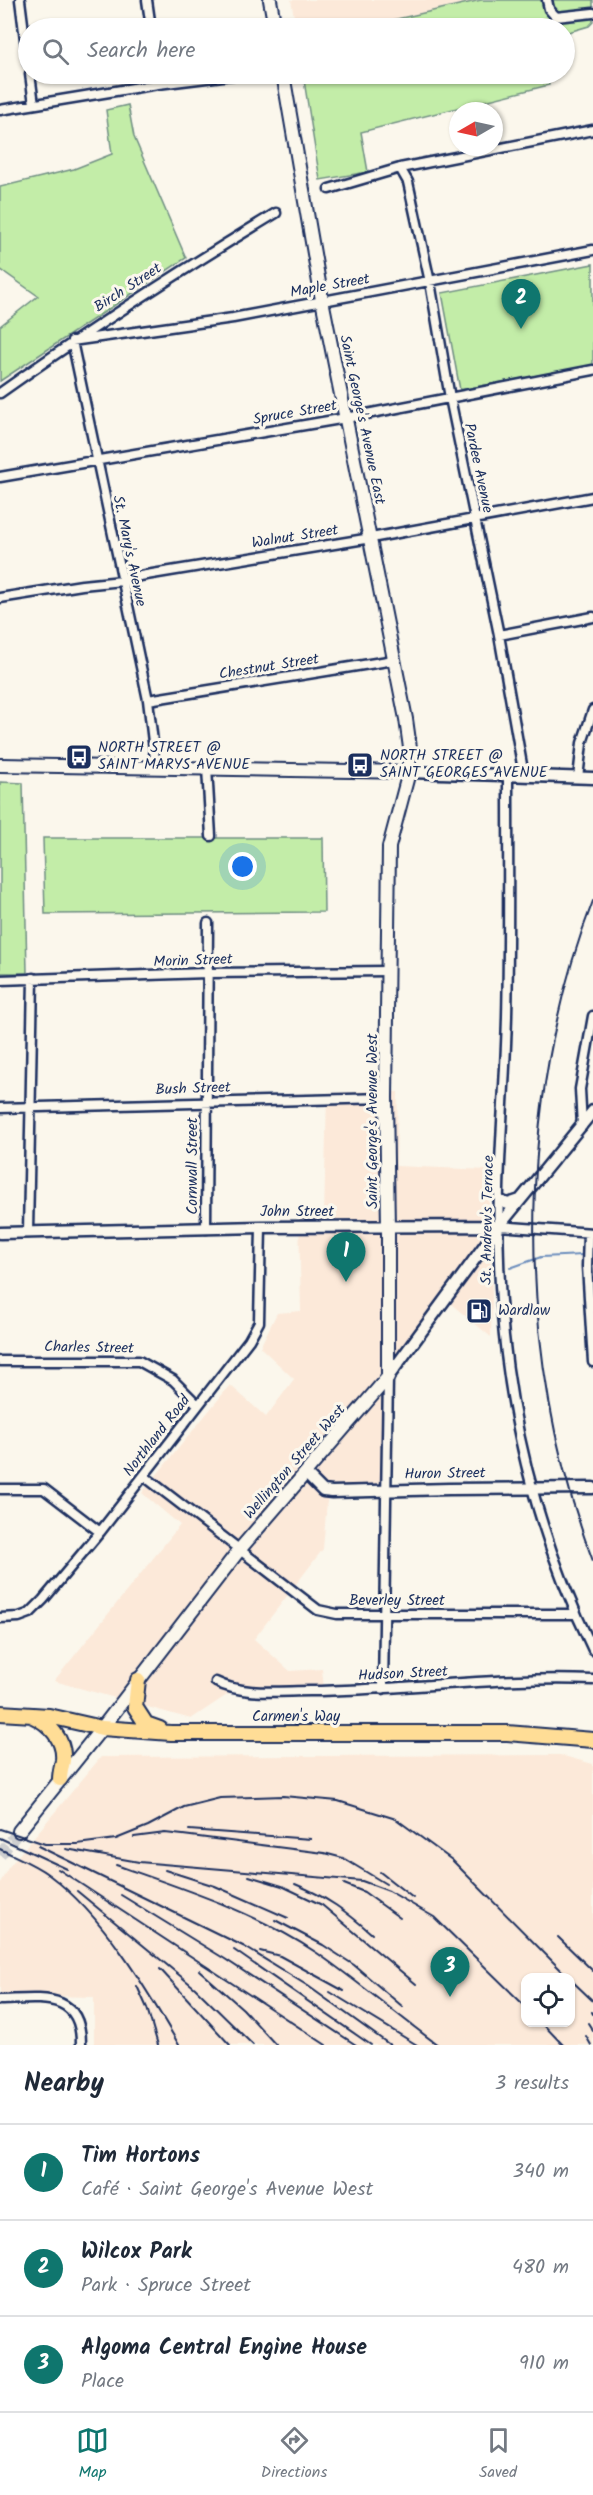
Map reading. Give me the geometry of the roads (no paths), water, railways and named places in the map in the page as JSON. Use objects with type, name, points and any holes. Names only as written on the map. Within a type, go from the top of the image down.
[{"type":"highway","points":[[138,1680],[135,1707],[141,1719],[171,1733]]},
{"type":"highway","name":"Carmen's Way","points":[[0,1713],[56,1717],[102,1728],[171,1733],[507,1733],[593,1740]]},
{"type":"highway","points":[[31,1715],[53,1730],[61,1744],[63,1760],[60,1779]]},
{"type":"main road","points":[[270,0],[273,18]]},
{"type":"main road","name":"Saint George's Avenue East","points":[[285,84],[322,300],[406,718],[410,748],[408,772]]},
{"type":"main road","points":[[0,765],[408,772]]},
{"type":"main road","name":"Saint George's Avenue West","points":[[388,1377],[386,1098],[388,847],[408,772]]},
{"type":"main road","name":"Wellington Street West","points":[[19,1831],[240,1549],[388,1377]]},
{"type":"street","points":[[20,0],[22,18]]},
{"type":"street","points":[[147,0],[150,18]]},
{"type":"street","points":[[547,0],[549,9],[556,17],[593,13]]},
{"type":"street","points":[[31,84],[34,104]]},
{"type":"street","points":[[0,110],[158,84]]},
{"type":"street","points":[[329,189],[400,168],[593,130]]},
{"type":"street","name":"Pardee Avenue","points":[[400,168],[408,182],[430,282],[450,398],[499,635],[524,776]]},
{"type":"street","name":"Birch Street","points":[[0,393],[72,341],[166,279],[276,213]]},
{"type":"street","name":"Maple Street","points":[[72,341],[233,318],[593,250]]},
{"type":"street","name":"St. Mary's Avenue","points":[[72,341],[148,700],[156,767]]},
{"type":"street","name":"Spruce Street","points":[[0,477],[346,418],[593,370]]},
{"type":"street","name":"Walnut Street","points":[[0,598],[122,581],[128,578],[371,538],[593,497]]},
{"type":"street","points":[[499,635],[593,617]]},
{"type":"street","name":"Chestnut Street","points":[[148,700],[394,660]]},
{"type":"street","points":[[578,777],[582,743],[593,710]]},
{"type":"street","points":[[207,768],[212,836]]},
{"type":"street","points":[[408,772],[593,778]]},
{"type":"street","name":"St. Andrew's Terrace","points":[[508,776],[507,1016],[499,1226],[502,1321],[516,1420],[541,1523],[575,1614],[593,1650]]},
{"type":"street","name":"Cornwall Street","points":[[206,1229],[208,923]]},
{"type":"street","name":"Morin Street","points":[[0,980],[207,973],[388,971]]},
{"type":"street","points":[[28,1232],[33,978]]},
{"type":"street","points":[[582,1126],[580,1089],[593,1016]]},
{"type":"street","name":"Bush Street","points":[[0,1108],[386,1098]]},
{"type":"street","name":"Wellington Street West","points":[[388,1377],[499,1226],[593,1111]]},
{"type":"street","points":[[500,1201],[508,1204],[520,1200]]},
{"type":"street","name":"John Street","points":[[0,1233],[261,1227],[499,1226],[590,1233]]},
{"type":"street","name":"Northland Road","points":[[0,1618],[19,1617],[30,1613],[100,1532],[249,1340],[259,1322],[261,1227]]},
{"type":"street","points":[[590,1233],[587,1266],[593,1362]]},
{"type":"street","name":"Charles Street","points":[[0,1361],[139,1361],[173,1380],[198,1405]]},
{"type":"street","name":"Saint George's Avenue West","points":[[383,1689],[388,1377]]},
{"type":"street","name":"Huron Street","points":[[305,1473],[323,1491],[593,1488]]},
{"type":"street","name":"Beverley Street","points":[[144,1476],[318,1610],[337,1614],[575,1614]]},
{"type":"street","points":[[0,1489],[44,1490],[100,1532]]},
{"type":"street","name":"Hudson Street","points":[[216,1682],[229,1688],[250,1691],[383,1689],[593,1680]]},
{"type":"street","points":[[0,2000],[48,1999],[67,2005],[77,2017],[81,2045]]},
{"type":"waterway","points":[[510,1268],[541,1257],[583,1255]]},
{"type":"tunnel","points":[[0,1855],[19,1831]]},
{"type":"railway","points":[[593,901],[567,979],[549,1061],[538,1146],[534,1231],[538,1316],[549,1401],[567,1483],[593,1561]]},
{"type":"railway","points":[[0,1829],[45,1844],[77,1844],[116,1839],[148,1826],[184,1807],[220,1798],[283,1796],[338,1801],[396,1819],[452,1860],[564,1973]]},
{"type":"railway","points":[[189,1830],[311,1839]]},
{"type":"railway","points":[[134,1837],[165,1833],[324,1853],[343,1858],[386,1884]]},
{"type":"railway","points":[[0,1838],[67,1869]]},
{"type":"railway","points":[[38,1846],[245,1947],[308,1986],[390,2045]]},
{"type":"railway","points":[[0,1849],[49,1875],[87,1910],[138,1977],[179,2045]]},
{"type":"railway","points":[[66,1849],[139,1862],[362,1881],[389,1891],[434,1917],[521,2002]]},
{"type":"railway","points":[[116,1865],[245,1913],[294,1938],[333,1964],[438,2045]]},
{"type":"railway","points":[[58,1869],[326,2045]]},
{"type":"railway","points":[[165,1870],[215,1886],[288,1918]]},
{"type":"railway","points":[[380,1872],[413,1898]]},
{"type":"railway","points":[[249,1876],[282,1886],[322,1905],[416,1984]]},
{"type":"railway","points":[[295,1884],[336,1905],[372,1934]]},
{"type":"railway","points":[[344,1884],[364,1892],[400,1918]]},
{"type":"railway","points":[[77,1891],[195,1988],[253,2045]]},
{"type":"railway","points":[[121,1895],[225,1959],[356,2045]]},
{"type":"railway","points":[[275,1920],[323,1945],[354,1965],[403,2007]]},
{"type":"railway","points":[[558,1937],[593,1971]]},
{"type":"railway","points":[[234,1950],[371,2045]]},
{"type":"railway","points":[[260,1951],[280,1956],[344,1991]]},
{"type":"railway","points":[[160,1969],[230,2045]]},
{"type":"railway","points":[[199,1970],[243,2009],[276,2045]]},
{"type":"railway","points":[[575,1984],[593,2001]]},
{"type":"railway","points":[[137,1986],[147,2008],[158,2045]]},
{"type":"railway","points":[[330,1992],[417,2045]]},
{"type":"railway","points":[[588,2023],[593,2031]]},
{"type":"railway","points":[[546,2027],[563,2045]]},
{"type":"railway","points":[[586,2036],[591,2045]]},
{"type":"place","name":"Wilcox Park","points":[[521,329]]},
{"type":"place","name":"NORTH STREET @ SAINT MARYS AVENUE","points":[[79,757]]},
{"type":"place","name":"NORTH STREET @ SAINT GEORGES AVENUE","points":[[360,765]]},
{"type":"place","name":"Tim Hortons","points":[[346,1282]]},
{"type":"place","name":"Wardlaw","points":[[479,1311]]},
{"type":"place","name":"Algoma Central Engine House","points":[[450,1997]]}]
